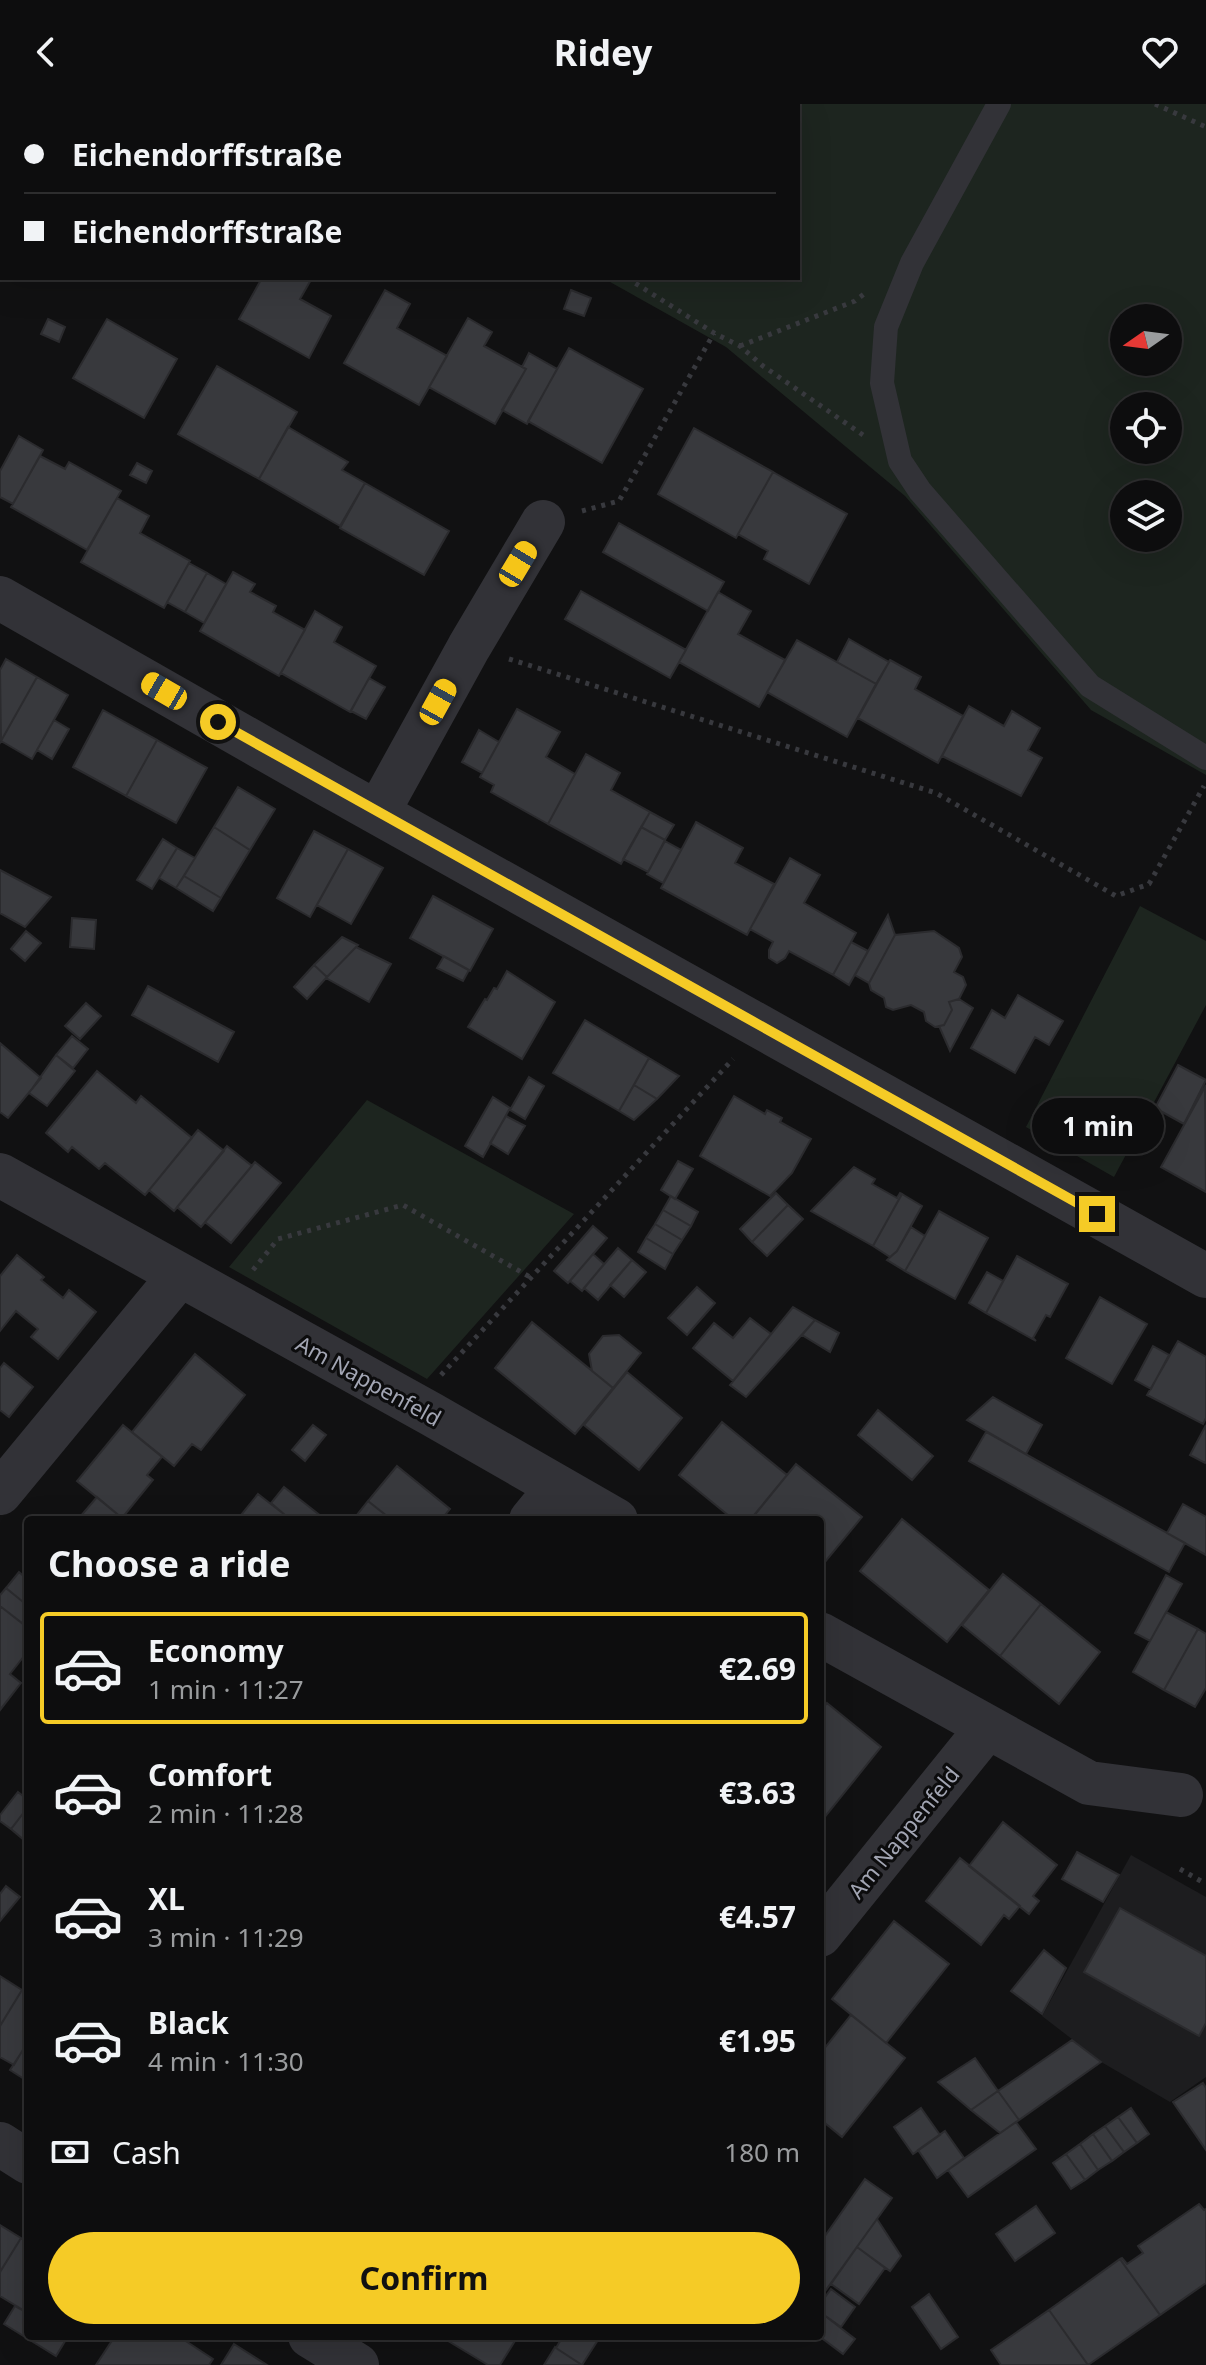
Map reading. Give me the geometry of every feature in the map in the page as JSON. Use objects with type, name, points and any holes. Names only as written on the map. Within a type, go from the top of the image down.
[{"type":"street","points":[[378,812],[469,647],[543,522]]},
{"type":"street","points":[[0,598],[1206,1276]]},
{"type":"street","name":"Am Nappenfeld","points":[[0,1175],[414,1404],[545,1504],[598,1516]]},
{"type":"street","points":[[0,1493],[180,1275]]},
{"type":"street","points":[[824,1636],[1089,1783],[1181,1795]]},
{"type":"street","name":"Am Nappenfeld","points":[[824,1930],[987,1728]]},
{"type":"street","points":[[316,2340],[357,2365]]},
{"type":"lane","points":[[999,104],[912,263],[886,327],[882,383],[900,461],[920,491],[1090,686],[1206,758]]},
{"type":"path","points":[[1155,104],[1206,127]]},
{"type":"path","points":[[740,346],[855,301],[912,263]]},
{"type":"path","points":[[630,280],[740,346],[763,366],[900,461]]},
{"type":"path","points":[[543,522],[619,501],[714,333]]},
{"type":"path","points":[[469,647],[936,793],[1116,896],[1149,884],[1206,782]]},
{"type":"path","points":[[414,1404],[763,1026]]},
{"type":"path","points":[[228,1302],[278,1239],[403,1205],[530,1277]]},
{"type":"path","points":[[1180,1869],[1206,1884]]},
{"type":"shaded area","points":[[800,104],[1206,104],[1206,775],[1091,710],[905,496],[726,347],[607,280],[800,280]]},
{"type":"shaded area","points":[[1140,906],[1206,941],[1206,1005],[1114,1177],[1026,1127]]},
{"type":"shaded area","points":[[367,1100],[574,1214],[427,1379],[229,1267]]},
{"type":"shaded area","points":[[1131,1855],[1206,1897],[1206,2077],[1170,2102],[1103,2063],[1042,2016]]},
{"type":"building","points":[[261,280],[311,280],[300,299],[331,316],[309,358],[239,319]]},
{"type":"building","points":[[385,290],[410,304],[397,328],[447,356],[419,405],[344,363]]},
{"type":"building","points":[[571,290],[591,298],[584,316],[564,309]]},
{"type":"building","points":[[468,318],[492,332],[484,346],[526,369],[495,424],[429,387]]},
{"type":"building","points":[[48,319],[65,327],[59,342],[41,334]]},
{"type":"building","points":[[107,319],[177,359],[144,418],[73,378]]},
{"type":"building","points":[[569,348],[643,389],[602,463],[528,421]]},
{"type":"building","points":[[529,353],[557,369],[527,424],[502,410],[526,369],[522,367]]},
{"type":"building","points":[[217,366],[297,412],[259,479],[178,434]]},
{"type":"building","points":[[288,427],[348,462],[342,470],[365,483],[340,526],[259,479]]},
{"type":"building","points":[[694,428],[773,472],[736,538],[658,494]]},
{"type":"building","points":[[19,436],[43,450],[13,504],[0,497],[0,471]]},
{"type":"building","points":[[40,456],[65,469],[69,462],[121,491],[87,550],[11,507]]},
{"type":"building","points":[[137,463],[152,471],[146,483],[130,475]]},
{"type":"building","points":[[773,472],[847,514],[809,584],[764,559],[768,551],[738,534]]},
{"type":"building","points":[[365,483],[449,531],[424,575],[340,528]]},
{"type":"building","points":[[117,498],[149,516],[140,533],[190,561],[164,608],[81,562]]},
{"type":"building","points":[[619,523],[724,582],[708,611],[603,552]]},
{"type":"building","points":[[189,563],[207,573],[185,612],[167,602]]},
{"type":"building","points":[[233,572],[255,584],[250,592],[276,606],[273,612],[305,630],[279,676],[200,631]]},
{"type":"building","points":[[207,573],[226,584],[204,623],[185,612]]},
{"type":"building","points":[[581,591],[686,650],[670,678],[565,619]]},
{"type":"building","points":[[718,592],[751,611],[738,634],[785,660],[759,707],[679,662]]},
{"type":"building","points":[[315,611],[342,627],[334,642],[376,666],[350,712],[281,673]]},
{"type":"building","points":[[849,639],[889,662],[876,684],[837,662]]},
{"type":"building","points":[[797,640],[876,684],[847,737],[767,692]]},
{"type":"building","points":[[6,659],[37,677],[1,741],[0,670]]},
{"type":"building","points":[[890,660],[921,677],[915,689],[963,716],[938,763],[858,718]]},
{"type":"building","points":[[37,677],[68,695],[32,759],[1,741]]},
{"type":"building","points":[[369,678],[385,687],[366,719],[351,711]]},
{"type":"building","points":[[969,706],[1004,726],[1012,711],[1040,728],[1028,750],[1042,758],[1021,796],[942,756]]},
{"type":"building","points":[[517,709],[560,732],[546,757],[575,774],[548,824],[491,792],[494,785],[480,777]]},
{"type":"building","points":[[103,710],[157,740],[126,796],[73,767]]},
{"type":"building","points":[[54,720],[69,729],[52,759],[37,750]]},
{"type":"building","points":[[479,730],[499,742],[482,773],[462,762]]},
{"type":"building","points":[[157,740],[207,768],[176,823],[126,796]]},
{"type":"building","points":[[586,754],[620,773],[611,790],[650,812],[621,864],[548,824]]},
{"type":"building","points":[[238,787],[275,809],[250,850],[214,827]]},
{"type":"building","points":[[650,812],[674,825],[665,840],[641,827]]},
{"type":"building","points":[[696,822],[743,848],[735,863],[774,884],[747,935],[661,888]]},
{"type":"building","points":[[214,827],[250,850],[221,898],[184,876]]},
{"type":"building","points":[[641,827],[665,840],[648,872],[623,859]]},
{"type":"building","points":[[314,831],[348,849],[310,917],[277,898]]},
{"type":"building","points":[[163,839],[177,848],[152,889],[137,880]]},
{"type":"building","points":[[665,841],[681,850],[663,883],[647,874]]},
{"type":"building","points":[[177,848],[195,858],[176,888],[159,878]]},
{"type":"building","points":[[348,849],[383,868],[351,924],[317,905]]},
{"type":"building","points":[[790,858],[820,875],[804,903],[856,933],[833,975],[789,951],[777,963],[769,958],[773,942],[750,929]]},
{"type":"building","points":[[0,870],[51,897],[25,927],[0,913]]},
{"type":"building","points":[[184,876],[221,898],[213,911],[176,888]]},
{"type":"building","points":[[433,896],[493,929],[470,971],[410,938]]},
{"type":"building","points":[[888,915],[895,935],[869,983],[855,975]]},
{"type":"building","points":[[72,918],[96,920],[94,949],[70,947]]},
{"type":"building","points":[[26,931],[41,943],[25,961],[11,949]]},
{"type":"building","points":[[934,931],[959,948],[962,957],[954,972],[963,977],[966,985],[959,999],[949,1002],[952,1010],[944,1025],[935,1027],[926,1021],[924,1012],[911,1005],[893,1010],[886,1007],[884,998],[871,990],[869,983],[895,935]]},
{"type":"building","points":[[342,937],[358,945],[327,977],[314,965]]},
{"type":"building","points":[[851,942],[868,951],[849,985],[833,975]]},
{"type":"building","points":[[356,947],[391,964],[369,1002],[326,978]]},
{"type":"building","points":[[444,956],[469,970],[463,981],[437,968]]},
{"type":"building","points":[[314,965],[327,977],[307,999],[294,987]]},
{"type":"building","points":[[507,971],[555,1002],[522,1059],[468,1027]]},
{"type":"building","points":[[148,986],[234,1032],[218,1062],[132,1015]]},
{"type":"building","points":[[1018,995],[1063,1021],[1049,1045],[1035,1037],[1015,1073],[971,1048],[992,1010],[1005,1018]]},
{"type":"building","points":[[959,999],[973,1008],[950,1051],[939,1026],[944,1025],[952,1010],[949,1002]]},
{"type":"building","points":[[86,1003],[101,1016],[80,1039],[65,1026]]},
{"type":"building","points":[[585,1020],[649,1058],[619,1111],[553,1073]]},
{"type":"building","points":[[72,1036],[88,1049],[73,1068],[56,1055]]},
{"type":"building","points":[[0,1043],[41,1078],[8,1118],[0,1112]]},
{"type":"building","points":[[56,1055],[75,1071],[47,1106],[29,1093]]},
{"type":"building","points":[[649,1058],[679,1076],[657,1099],[634,1085]]},
{"type":"building","points":[[1178,1065],[1206,1080],[1184,1124],[1155,1108]]},
{"type":"building","points":[[97,1071],[136,1103],[141,1096],[192,1138],[145,1195],[105,1163],[99,1169],[72,1147],[68,1152],[46,1133]]},
{"type":"building","points":[[529,1077],[544,1086],[525,1119],[510,1110]]},
{"type":"building","points":[[634,1085],[657,1099],[634,1120],[619,1111]]},
{"type":"building","points":[[1206,1085],[1205,1091],[1206,1192],[1161,1167]]},
{"type":"building","points":[[734,1096],[765,1114],[767,1110],[782,1118],[780,1122],[811,1139],[792,1173],[770,1196],[700,1156]]},
{"type":"building","points":[[493,1097],[510,1108],[483,1157],[465,1146]]},
{"type":"building","points":[[506,1116],[525,1126],[508,1154],[490,1143]]},
{"type":"building","points":[[198,1130],[224,1151],[174,1211],[149,1190]]},
{"type":"building","points":[[227,1146],[252,1166],[201,1227],[177,1207]]},
{"type":"building","points":[[678,1161],[693,1169],[675,1199],[661,1190]]},
{"type":"building","points":[[255,1162],[281,1183],[231,1243],[205,1222]]},
{"type":"building","points":[[854,1167],[875,1179],[872,1184],[897,1198],[902,1194],[873,1246],[811,1211]]},
{"type":"building","points":[[776,1193],[788,1205],[752,1242],[740,1229]]},
{"type":"building","points":[[902,1194],[922,1206],[897,1251],[890,1257],[873,1246]]},
{"type":"building","points":[[671,1196],[698,1212],[691,1226],[663,1210]]},
{"type":"building","points":[[788,1205],[803,1219],[767,1256],[752,1242]]},
{"type":"building","points":[[663,1210],[691,1226],[682,1240],[655,1224]]},
{"type":"building","points":[[939,1211],[988,1238],[955,1299],[905,1271]]},
{"type":"building","points":[[655,1224],[682,1240],[673,1254],[646,1238]]},
{"type":"building","points":[[593,1226],[607,1238],[568,1283],[554,1271]]},
{"type":"building","points":[[911,1227],[925,1236],[905,1271],[887,1260],[897,1251]]},
{"type":"building","points":[[646,1238],[673,1254],[665,1269],[638,1252]]},
{"type":"building","points":[[618,1248],[632,1260],[598,1300],[584,1288]]},
{"type":"building","points":[[593,1254],[604,1264],[582,1291],[570,1281]]},
{"type":"building","points":[[17,1255],[63,1298],[69,1290],[96,1312],[58,1359],[31,1337],[38,1329],[16,1311],[0,1331],[0,1276]]},
{"type":"building","points":[[1017,1256],[1068,1284],[1050,1317],[1046,1315],[1033,1338],[1036,1341],[986,1313]]},
{"type":"building","points":[[632,1260],[646,1272],[624,1297],[610,1285]]},
{"type":"building","points":[[987,1272],[1003,1281],[986,1313],[969,1303]]},
{"type":"building","points":[[697,1287],[715,1303],[687,1335],[668,1318]]},
{"type":"building","points":[[1100,1297],[1147,1324],[1112,1384],[1066,1358]]},
{"type":"building","points":[[793,1307],[815,1320],[746,1397],[730,1385]]},
{"type":"building","points":[[750,1318],[771,1334],[733,1381],[693,1348],[714,1323],[733,1338]]},
{"type":"building","points":[[815,1320],[839,1333],[830,1352],[802,1335]]},
{"type":"building","points":[[532,1322],[613,1388],[575,1434],[495,1368]]},
{"type":"building","points":[[619,1335],[641,1353],[613,1388],[592,1371],[589,1354],[603,1336]]},
{"type":"building","points":[[1178,1341],[1206,1357],[1206,1418],[1203,1424],[1147,1395]]},
{"type":"building","points":[[1153,1346],[1169,1355],[1151,1389],[1135,1380]]},
{"type":"building","points":[[195,1354],[245,1395],[201,1450],[192,1444],[174,1466],[132,1432]]},
{"type":"building","points":[[4,1363],[33,1387],[9,1417],[0,1410],[0,1368]]},
{"type":"building","points":[[627,1372],[682,1418],[639,1470],[584,1425]]},
{"type":"building","points":[[993,1397],[1042,1425],[1026,1454],[967,1420]]},
{"type":"building","points":[[878,1410],[933,1456],[912,1480],[858,1435]]},
{"type":"building","points":[[722,1422],[787,1475],[753,1516],[729,1516],[679,1475]]},
{"type":"building","points":[[123,1425],[162,1457],[147,1475],[153,1480],[124,1516],[120,1516],[77,1481]]},
{"type":"building","points":[[313,1425],[326,1435],[305,1461],[292,1450]]},
{"type":"building","points":[[1206,1425],[1206,1461],[1205,1463],[1190,1455]]},
{"type":"building","points":[[986,1432],[1185,1543],[1169,1572],[969,1461]]},
{"type":"building","points":[[796,1464],[862,1517],[824,1563],[824,1516],[754,1516]]},
{"type":"building","points":[[397,1466],[450,1509],[444,1516],[387,1516],[368,1501]]},
{"type":"building","points":[[284,1487],[321,1516],[286,1516],[271,1503]]},
{"type":"building","points":[[258,1494],[285,1515],[284,1516],[240,1516]]},
{"type":"building","points":[[97,1497],[120,1516],[81,1516]]},
{"type":"building","points":[[368,1501],[387,1516],[356,1516]]},
{"type":"building","points":[[1183,1504],[1206,1517],[1206,1555],[1167,1533]]},
{"type":"building","points":[[902,1519],[989,1590],[947,1642],[860,1571]]},
{"type":"building","points":[[19,1572],[24,1576],[24,1603],[6,1588]]},
{"type":"building","points":[[1003,1574],[1041,1604],[1000,1656],[962,1625]]},
{"type":"building","points":[[1166,1575],[1182,1584],[1150,1641],[1135,1633]]},
{"type":"building","points":[[6,1588],[24,1603],[22,1623],[0,1606],[0,1595]]},
{"type":"building","points":[[1041,1604],[1100,1652],[1059,1704],[1000,1656]]},
{"type":"building","points":[[0,1606],[24,1625],[24,1656],[10,1674],[21,1683],[0,1710]]},
{"type":"building","points":[[1166,1612],[1198,1629],[1164,1690],[1133,1672]]},
{"type":"building","points":[[1198,1629],[1206,1634],[1206,1688],[1195,1707],[1164,1690]]},
{"type":"building","points":[[827,1703],[881,1747],[824,1818],[824,1707]]},
{"type":"building","points":[[18,1792],[24,1797],[24,1812],[11,1829],[0,1821],[0,1815]]},
{"type":"building","points":[[24,1812],[24,1840],[11,1829]]},
{"type":"building","points":[[1003,1822],[1057,1865],[1033,1896],[1039,1901],[1029,1914],[969,1866]]},
{"type":"building","points":[[1077,1852],[1119,1875],[1103,1902],[1062,1879]]},
{"type":"building","points":[[960,1858],[1020,1906],[1009,1919],[1004,1915],[981,1945],[926,1901]]},
{"type":"building","points":[[6,1886],[20,1897],[0,1921],[0,1894]]},
{"type":"building","points":[[1120,1908],[1206,1956],[1206,2023],[1199,2036],[1084,1972]]},
{"type":"building","points":[[894,1921],[949,1964],[886,2043],[832,1999]]},
{"type":"building","points":[[1044,1950],[1066,1968],[1042,2014],[1011,1991]]},
{"type":"building","points":[[0,1976],[22,1990],[0,2026]]},
{"type":"building","points":[[22,1990],[24,2048],[14,2065],[0,2057],[0,2026]]},
{"type":"building","points":[[851,2015],[905,2058],[842,2137],[824,2122],[824,2049]]},
{"type":"building","points":[[1072,2040],[1101,2062],[1019,2120],[998,2091]]},
{"type":"building","points":[[24,2049],[24,2079],[10,2070]]},
{"type":"building","points":[[975,2058],[998,2091],[971,2110],[938,2082]]},
{"type":"building","points":[[1203,2083],[1206,2088],[1206,2150],[1173,2102]]},
{"type":"building","points":[[998,2091],[1019,2120],[1000,2133],[971,2110]]},
{"type":"building","points":[[921,2108],[940,2135],[913,2154],[894,2127]]},
{"type":"building","points":[[1131,2108],[1149,2134],[1137,2143],[1118,2117]]},
{"type":"building","points":[[1118,2117],[1137,2143],[1124,2152],[1105,2126]]},
{"type":"building","points":[[1016,2122],[1036,2149],[968,2197],[948,2170]]},
{"type":"building","points":[[1105,2126],[1124,2152],[1112,2161],[1093,2134]]},
{"type":"building","points":[[945,2131],[964,2158],[937,2178],[918,2150]]},
{"type":"building","points":[[1093,2134],[1112,2161],[1098,2170],[1080,2144]]},
{"type":"building","points":[[1080,2144],[1098,2170],[1085,2180],[1066,2154]]},
{"type":"building","points":[[1066,2154],[1085,2180],[1071,2189],[1053,2163]]},
{"type":"building","points":[[865,2179],[892,2198],[824,2293],[824,2237]]},
{"type":"building","points":[[1199,2204],[1206,2209],[1206,2283],[1160,2315],[1120,2259],[1127,2264],[1143,2253],[1138,2246]]},
{"type":"building","points":[[1036,2206],[1055,2233],[1015,2261],[996,2234]]},
{"type":"building","points":[[877,2219],[901,2256],[890,2271],[857,2247]]},
{"type":"building","points":[[0,2225],[21,2238],[0,2272]]},
{"type":"building","points":[[21,2238],[24,2240],[24,2311],[0,2296],[0,2272]]},
{"type":"building","points":[[857,2247],[885,2268],[859,2304],[831,2284]]},
{"type":"building","points":[[1120,2259],[1160,2315],[1088,2365],[1049,2310]]},
{"type":"building","points":[[831,2289],[855,2307],[841,2327],[824,2315],[824,2299]]},
{"type":"building","points":[[929,2294],[958,2337],[941,2349],[912,2307]]},
{"type":"building","points":[[15,2306],[24,2311],[24,2336],[4,2324]]},
{"type":"building","points":[[1049,2310],[1088,2365],[1001,2365],[991,2350]]},
{"type":"building","points":[[824,2315],[855,2339],[843,2354],[824,2340]]},
{"type":"building","points":[[30,2340],[66,2340],[56,2356]]},
{"type":"building","points":[[112,2340],[184,2340],[213,2359],[209,2365],[96,2365]]},
{"type":"building","points":[[447,2340],[516,2340],[500,2365],[488,2365]]},
{"type":"building","points":[[561,2340],[598,2340],[582,2365],[556,2348]]},
{"type":"building","points":[[234,2344],[267,2365],[221,2365]]},
{"type":"building","points":[[556,2348],[582,2365],[544,2365]]},
{"type":"route","points":[[218,722],[1097,1214]]}]
